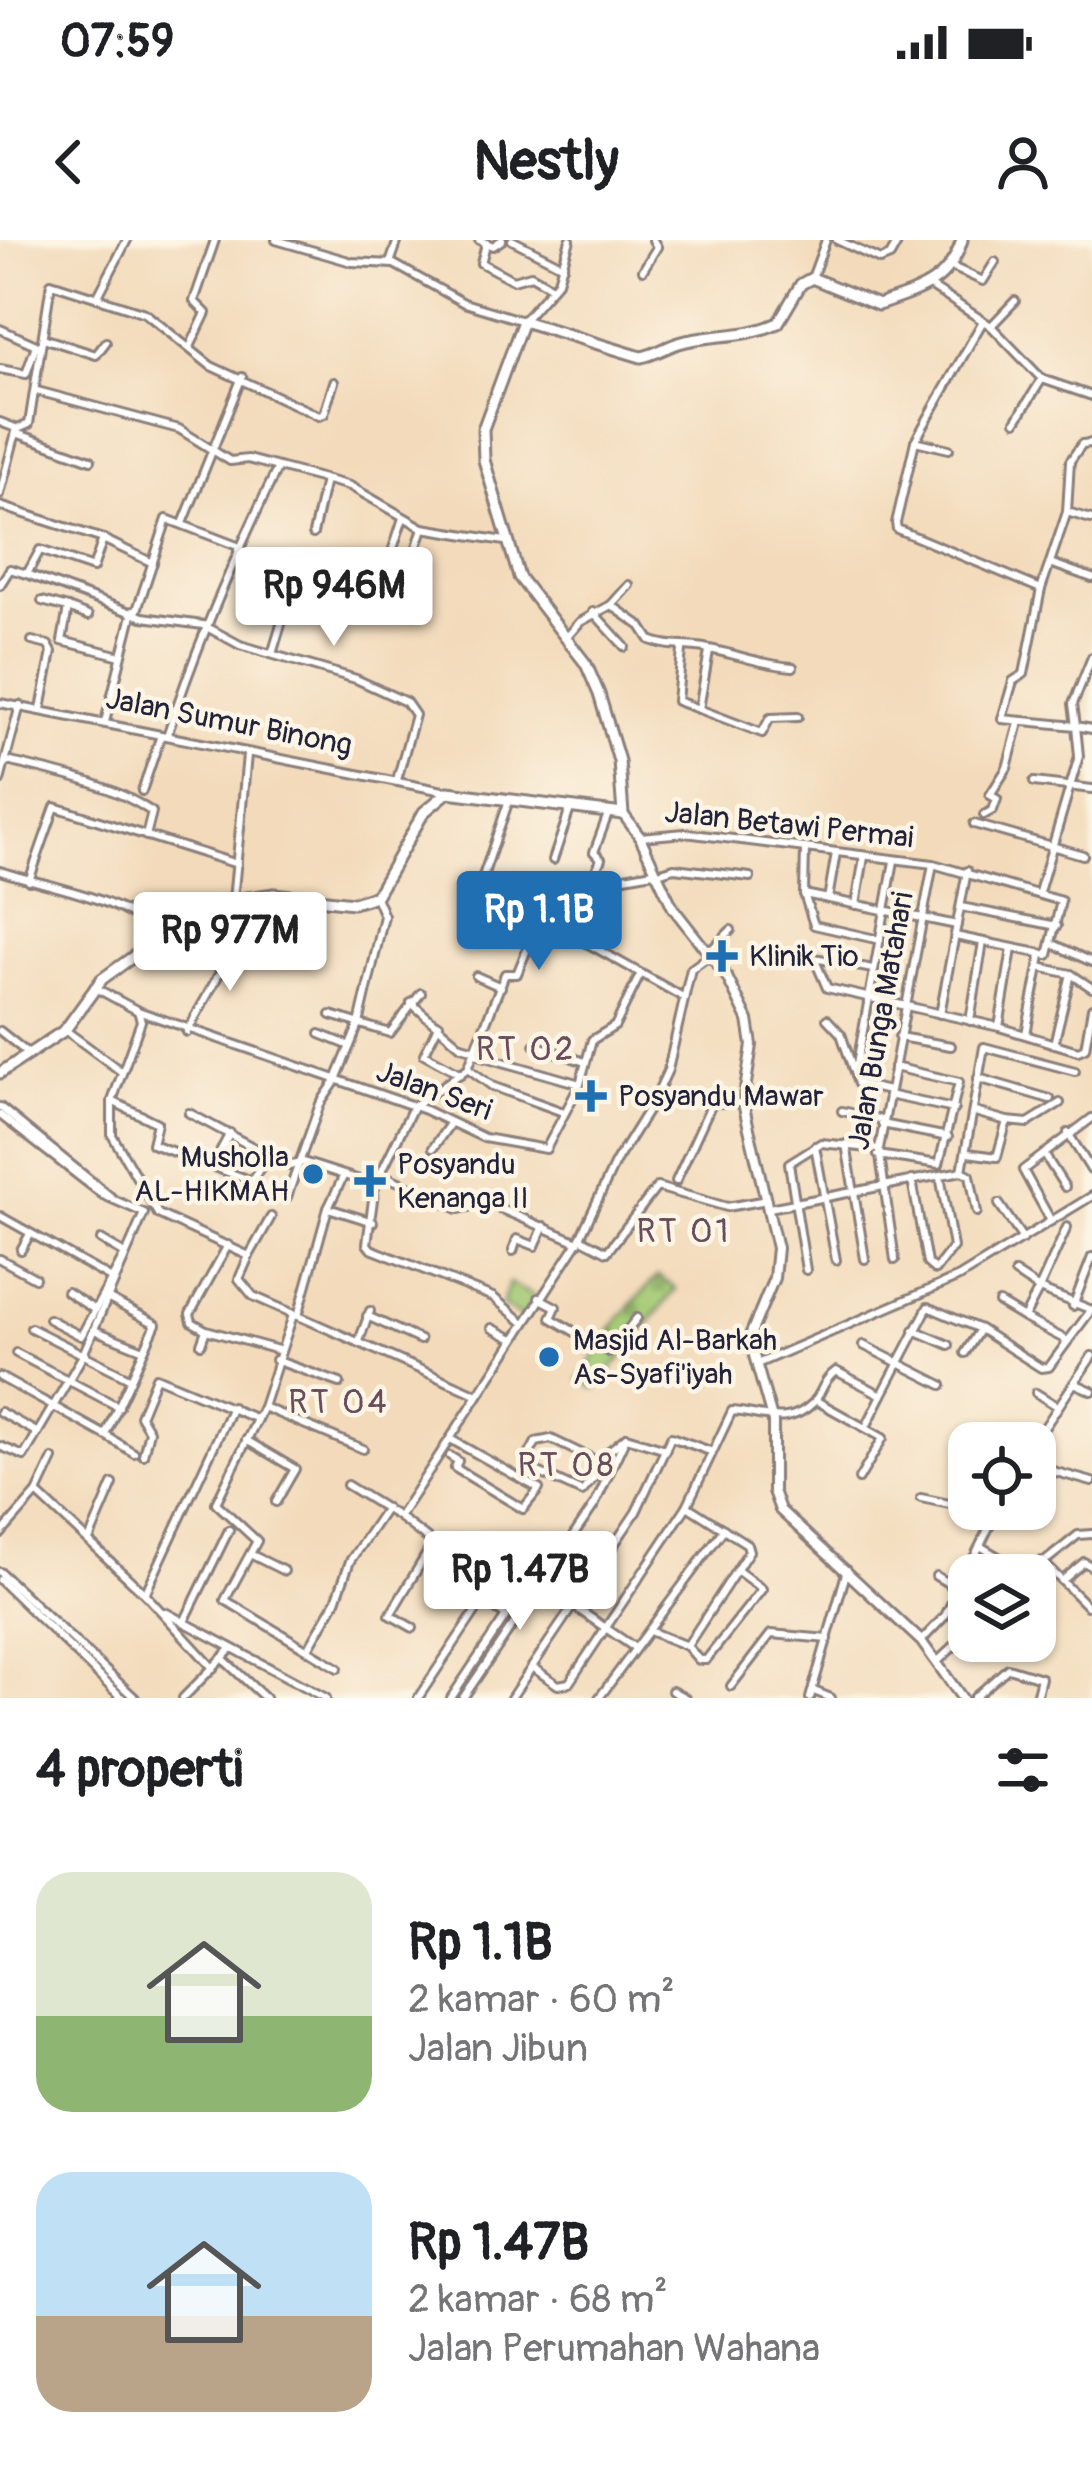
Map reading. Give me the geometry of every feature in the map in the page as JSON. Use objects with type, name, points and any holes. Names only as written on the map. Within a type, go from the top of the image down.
[{"type":"main road","points":[[0,1073],[65,1030],[94,988],[162,936],[233,900],[274,894],[352,903],[376,896],[424,812],[448,792],[622,814],[610,726],[586,664],[519,577],[505,541],[482,429],[523,321],[641,356],[652,355],[679,343],[723,340],[778,323],[801,284],[812,278],[878,305],[930,286],[952,267],[962,240]]},
{"type":"street","points":[[98,298],[127,240]]},
{"type":"street","points":[[190,346],[206,313],[194,301],[214,240]]},
{"type":"street","points":[[276,240],[352,262],[390,263],[464,303],[523,321],[552,287],[570,240]]},
{"type":"street","points":[[390,263],[398,240]]},
{"type":"street","points":[[502,240],[496,246],[483,242],[481,263],[513,280],[530,275],[552,287]]},
{"type":"street","points":[[512,240],[563,266]]},
{"type":"street","points":[[643,270],[656,247],[652,240]]},
{"type":"street","points":[[812,278],[826,240]]},
{"type":"street","points":[[837,240],[880,260],[890,256],[899,240]]},
{"type":"street","points":[[952,267],[982,280],[995,262]]},
{"type":"street","points":[[0,494],[17,431],[29,424],[37,391],[43,312],[51,283],[145,313],[212,366],[242,376],[319,416],[324,414],[334,382]]},
{"type":"street","points":[[930,286],[987,324],[1042,379],[1092,396]]},
{"type":"street","points":[[1015,301],[987,324],[916,441],[897,529],[1041,589]]},
{"type":"street","points":[[0,329],[36,345],[26,374],[0,369]]},
{"type":"street","points":[[43,338],[96,355],[106,342]]},
{"type":"street","points":[[184,521],[242,376]]},
{"type":"street","points":[[1016,421],[1042,379]]},
{"type":"street","points":[[37,391],[179,428],[230,461],[248,459],[373,495],[423,528],[505,541]]},
{"type":"street","points":[[0,422],[92,460]]},
{"type":"street","points":[[916,441],[949,449]]},
{"type":"street","points":[[1092,443],[1082,444],[1070,461],[1067,512],[1041,589],[1024,674],[1013,680],[1002,719],[1092,729]]},
{"type":"street","points":[[142,791],[203,625],[278,468]]},
{"type":"street","points":[[313,533],[325,480]]},
{"type":"street","points":[[0,506],[104,539],[153,563]]},
{"type":"street","points":[[1067,512],[1091,519]]},
{"type":"street","points":[[376,575],[389,561],[403,518]]},
{"type":"street","points":[[105,722],[134,612],[166,519],[184,521],[294,581],[273,651]]},
{"type":"street","points":[[405,584],[423,528]]},
{"type":"street","points":[[26,574],[40,550],[93,568],[104,539]]},
{"type":"street","points":[[1049,562],[1092,578]]},
{"type":"street","points":[[1,581],[10,569],[134,612],[203,625],[240,645],[356,679],[411,706],[410,742],[397,780]]},
{"type":"street","points":[[567,638],[629,585]]},
{"type":"street","points":[[42,601],[88,616]]},
{"type":"street","points":[[611,605],[641,626],[650,640],[758,665],[793,667]]},
{"type":"street","points":[[68,608],[62,641],[121,656]]},
{"type":"street","points":[[593,612],[625,647]]},
{"type":"street","points":[[32,641],[48,645],[52,652],[41,709]]},
{"type":"street","points":[[682,649],[677,701],[764,733],[770,718],[798,717]]},
{"type":"street","points":[[699,709],[709,651]]},
{"type":"street","points":[[1039,892],[1079,756],[1072,704],[1092,658]]},
{"type":"street","name":"Jalan Sumur Binong","points":[[0,703],[448,792]]},
{"type":"street","points":[[0,782],[7,761],[4,750],[20,705]]},
{"type":"street","points":[[984,815],[993,810],[997,799],[990,795],[1007,768],[1019,723]]},
{"type":"street","points":[[233,900],[247,754]]},
{"type":"street","points":[[7,761],[136,802],[152,812],[146,836]]},
{"type":"street","points":[[1034,782],[1092,789]]},
{"type":"street","points":[[509,800],[481,881],[640,977],[683,997]]},
{"type":"street","points":[[29,881],[52,808],[237,864]]},
{"type":"street","points":[[553,860],[570,809]]},
{"type":"street","points":[[594,875],[601,859],[594,852],[608,813]]},
{"type":"street","points":[[622,814],[748,1020],[752,1045],[743,1103],[777,1261],[749,1339],[772,1422],[773,1491],[780,1510],[921,1642],[962,1698]]},
{"type":"street","points":[[974,824],[1083,854]]},
{"type":"street","name":"Jalan Betawi Permai","points":[[640,837],[685,833],[967,871],[1059,898],[1057,926]]},
{"type":"street","points":[[805,848],[805,894],[814,925],[880,940]]},
{"type":"street","points":[[828,899],[836,853]]},
{"type":"street","points":[[856,905],[865,857]]},
{"type":"street","points":[[856,1069],[894,861]]},
{"type":"street","name":"Jalan Bunga Matahari","points":[[895,1260],[878,1152],[933,864]]},
{"type":"street","points":[[565,890],[601,907],[619,878],[674,868],[750,877]]},
{"type":"street","points":[[0,871],[90,896],[139,918],[162,936]]},
{"type":"street","points":[[940,1014],[967,871]]},
{"type":"street","points":[[805,894],[957,925]]},
{"type":"street","points":[[287,1197],[320,1104],[335,1082],[359,1024],[384,916],[376,896]]},
{"type":"street","points":[[955,936],[1041,955],[1051,953],[1057,926],[961,907]]},
{"type":"street","points":[[524,1323],[493,1297],[367,1244],[379,1172],[413,1107],[464,1071],[506,974],[517,974],[540,917]]},
{"type":"street","points":[[399,1516],[579,1240],[668,1070],[691,969],[730,930]]},
{"type":"street","points":[[970,1022],[983,942]]},
{"type":"street","points":[[1053,944],[1092,962]]},
{"type":"street","points":[[999,1027],[1012,948]]},
{"type":"street","points":[[187,1032],[224,965],[234,964],[238,949]]},
{"type":"street","points":[[1026,1035],[1041,955]]},
{"type":"street","points":[[873,970],[814,958],[824,987],[1054,1044],[1085,1048],[1092,1008]]},
{"type":"street","points":[[1039,967],[1071,974],[1092,988]]},
{"type":"street","points":[[1054,1044],[1071,974]]},
{"type":"street","points":[[476,976],[501,987]]},
{"type":"street","name":"Jalan Seri","points":[[94,988],[187,1032],[413,1107],[484,1138],[546,1149],[580,1084],[592,1040],[615,1026],[640,977]]},
{"type":"street","points":[[331,1016],[398,1030],[411,1003],[422,993]]},
{"type":"street","name":"Jalan Seri","points":[[411,1003],[461,1046],[580,1084]]},
{"type":"street","points":[[138,1011],[142,1029],[112,1101],[112,1135],[158,1214],[249,1256]]},
{"type":"street","points":[[826,1019],[841,1034],[861,1086],[954,1109]]},
{"type":"street","points":[[439,1024],[424,1054],[464,1071]]},
{"type":"street","points":[[0,1030],[29,1055]]},
{"type":"street","points":[[65,1030],[122,1072]]},
{"type":"street","points":[[320,1034],[352,1046]]},
{"type":"street","points":[[898,1036],[951,1046]]},
{"type":"street","points":[[535,1045],[585,1062]]},
{"type":"street","points":[[962,1171],[986,1046],[1075,1071]]},
{"type":"street","points":[[806,1270],[789,1163],[815,1146],[846,1144],[938,1165],[948,1137],[957,1078],[894,1067]]},
{"type":"street","name":"Jalan Seri","points":[[464,1071],[563,1112]]},
{"type":"street","points":[[979,1078],[1050,1099]]},
{"type":"street","points":[[112,1101],[157,1123],[152,1144],[252,1181],[268,1155]]},
{"type":"street","points":[[975,1112],[1028,1123],[1060,1102]]},
{"type":"street","points":[[676,1181],[712,1103],[743,1103]]},
{"type":"street","points":[[0,1111],[111,1197],[144,1213],[82,1357],[24,1456],[0,1446]]},
{"type":"street","points":[[842,1112],[948,1137]]},
{"type":"street","points":[[190,1113],[290,1166],[303,1162],[375,1185]]},
{"type":"street","points":[[1051,1222],[1022,1175],[1092,1118]]},
{"type":"street","points":[[968,1153],[997,1157],[1007,1120]]},
{"type":"street","points":[[433,1148],[449,1124]]},
{"type":"street","points":[[213,1165],[230,1133]]},
{"type":"street","points":[[1068,1133],[1091,1170]]},
{"type":"street","points":[[846,1144],[865,1259]]},
{"type":"street","points":[[815,1146],[836,1260]]},
{"type":"street","points":[[1044,1154],[1065,1187]]},
{"type":"street","points":[[379,1172],[458,1209],[487,1202],[607,1252],[657,1187],[727,1207],[794,1203],[962,1171],[970,1175],[977,1212]]},
{"type":"street","points":[[338,1668],[226,1602],[257,1541],[217,1503],[263,1407],[328,1208],[344,1176]]},
{"type":"street","points":[[911,1180],[929,1267],[935,1270],[952,1253],[940,1176]]},
{"type":"street","points":[[757,1364],[950,1282],[1092,1196]]},
{"type":"street","points":[[1000,1204],[1023,1239]]},
{"type":"street","points":[[328,1208],[373,1222]]},
{"type":"street","points":[[271,1217],[249,1256],[240,1285],[464,1394],[478,1395]]},
{"type":"street","points":[[1,1220],[112,1280]]},
{"type":"street","points":[[513,1251],[517,1239],[535,1246],[544,1226]]},
{"type":"street","points":[[1024,1318],[1067,1227]]},
{"type":"street","points":[[20,1250],[29,1234]]},
{"type":"street","points":[[49,1319],[76,1338],[95,1310],[125,1254],[101,1240]]},
{"type":"street","points":[[228,1245],[190,1314],[192,1322],[340,1383]]},
{"type":"street","points":[[1073,1306],[1092,1257]]},
{"type":"street","points":[[0,1259],[35,1278]]},
{"type":"street","points":[[866,1427],[928,1307],[980,1329],[1041,1368],[1049,1366],[1090,1311],[1015,1273]]},
{"type":"street","points":[[67,1292],[95,1310]]},
{"type":"street","points":[[539,1298],[556,1306],[551,1318],[608,1352],[637,1318]]},
{"type":"street","points":[[105,1435],[154,1320],[109,1299]]},
{"type":"street","points":[[999,1304],[1068,1341]]},
{"type":"street","points":[[359,1341],[369,1313],[420,1340]]},
{"type":"street","points":[[32,1328],[131,1379]]},
{"type":"street","points":[[492,1328],[514,1339]]},
{"type":"street","points":[[965,1353],[980,1329]]},
{"type":"street","points":[[94,1330],[144,1350]]},
{"type":"street","points":[[201,1344],[206,1330]]},
{"type":"street","points":[[914,1330],[949,1345]]},
{"type":"street","points":[[863,1345],[942,1385]]},
{"type":"street","points":[[16,1353],[119,1407]]},
{"type":"street","points":[[1047,1422],[1092,1356]]},
{"type":"street","points":[[532,1667],[558,1684],[569,1683],[687,1506],[732,1411],[772,1422],[815,1400],[825,1378],[836,1371],[882,1395]]},
{"type":"street","points":[[0,1378],[138,1454],[149,1432],[141,1412],[154,1377],[256,1419]]},
{"type":"street","points":[[1074,1383],[1092,1391]]},
{"type":"street","points":[[1036,1393],[1057,1406]]},
{"type":"street","points":[[815,1400],[866,1427],[883,1442],[860,1479]]},
{"type":"street","points":[[145,1594],[232,1407]]},
{"type":"street","points":[[263,1407],[363,1449]]},
{"type":"street","points":[[0,1412],[38,1433]]},
{"type":"street","points":[[511,1698],[636,1512],[674,1436],[710,1451]]},
{"type":"street","points":[[626,1437],[666,1449]]},
{"type":"street","points":[[597,1461],[626,1437]]},
{"type":"street","points":[[463,1698],[600,1496],[626,1437]]},
{"type":"street","points":[[450,1456],[458,1461],[455,1468],[523,1509],[538,1490],[452,1439]]},
{"type":"street","points":[[551,1439],[597,1461],[598,1473],[582,1492],[536,1471],[528,1457],[536,1442],[551,1439]]},
{"type":"street","points":[[246,1440],[296,1469],[276,1502]]},
{"type":"street","points":[[0,1535],[37,1493],[52,1459]]},
{"type":"street","points":[[1056,1472],[1092,1482]]},
{"type":"street","points":[[89,1540],[113,1484]]},
{"type":"street","points":[[346,1485],[434,1543],[390,1616],[413,1628]]},
{"type":"street","points":[[37,1493],[145,1594],[213,1668]]},
{"type":"street","points":[[921,1498],[948,1504]]},
{"type":"street","points":[[687,1506],[748,1547],[738,1571],[687,1646]]},
{"type":"street","points":[[308,1649],[336,1601],[350,1561],[386,1508]]},
{"type":"street","points":[[598,1698],[652,1633],[724,1529]]},
{"type":"street","points":[[184,1622],[229,1530]]},
{"type":"street","points":[[975,1554],[988,1530]]},
{"type":"street","points":[[1053,1554],[1078,1535],[1092,1534]]},
{"type":"street","points":[[980,1546],[993,1554]]},
{"type":"street","points":[[252,1555],[284,1571]]},
{"type":"street","points":[[1063,1580],[1085,1561],[1092,1567]]},
{"type":"street","points":[[831,1698],[812,1694],[847,1570]]},
{"type":"street","points":[[652,1633],[687,1646],[699,1660],[706,1660],[762,1589],[738,1571]]},
{"type":"street","points":[[1056,1574],[1088,1606]]},
{"type":"street","points":[[0,1576],[113,1684],[135,1698]]},
{"type":"street","points":[[936,1576],[948,1583]]},
{"type":"street","points":[[541,1584],[635,1648]]},
{"type":"street","points":[[418,1698],[467,1621],[486,1601],[506,1616],[451,1698]]},
{"type":"street","points":[[921,1642],[948,1608]]},
{"type":"street","points":[[159,1609],[320,1697]]},
{"type":"street","points":[[731,1686],[771,1634],[828,1639]]},
{"type":"street","points":[[183,1698],[231,1648]]},
{"type":"street","points":[[938,1661],[948,1652]]},
{"type":"street","points":[[222,1658],[265,1698]]},
{"type":"street","points":[[974,1698],[1008,1668],[1043,1680],[1036,1698]]},
{"type":"street","points":[[98,1698],[113,1684]]},
{"type":"street","points":[[113,1684],[122,1698]]},
{"type":"street","points":[[672,1690],[685,1698]]},
{"type":"green space","points":[[658,1276],[676,1289],[596,1389],[579,1380],[621,1316]]},
{"type":"green space","points":[[509,1283],[535,1297],[522,1318],[502,1305]]},
{"type":"place","name":"Klinik Tio","points":[[722,956]]},
{"type":"place","name":"Posyandu Mawar","points":[[591,1096]]},
{"type":"place","name":"Musholla AL-HIKMAH","points":[[313,1174]]},
{"type":"place","name":"Posyandu Kenanga II","points":[[370,1181]]},
{"type":"place","name":"Masjid Al-Barkah As-Syafi'iyah","points":[[549,1357]]},
{"type":"district","name":"RT 02","points":[[526,1049]]},
{"type":"district","name":"RT 01","points":[[684,1231]]},
{"type":"district","name":"RT 04","points":[[339,1402]]},
{"type":"district","name":"RT 08","points":[[567,1465]]}]
